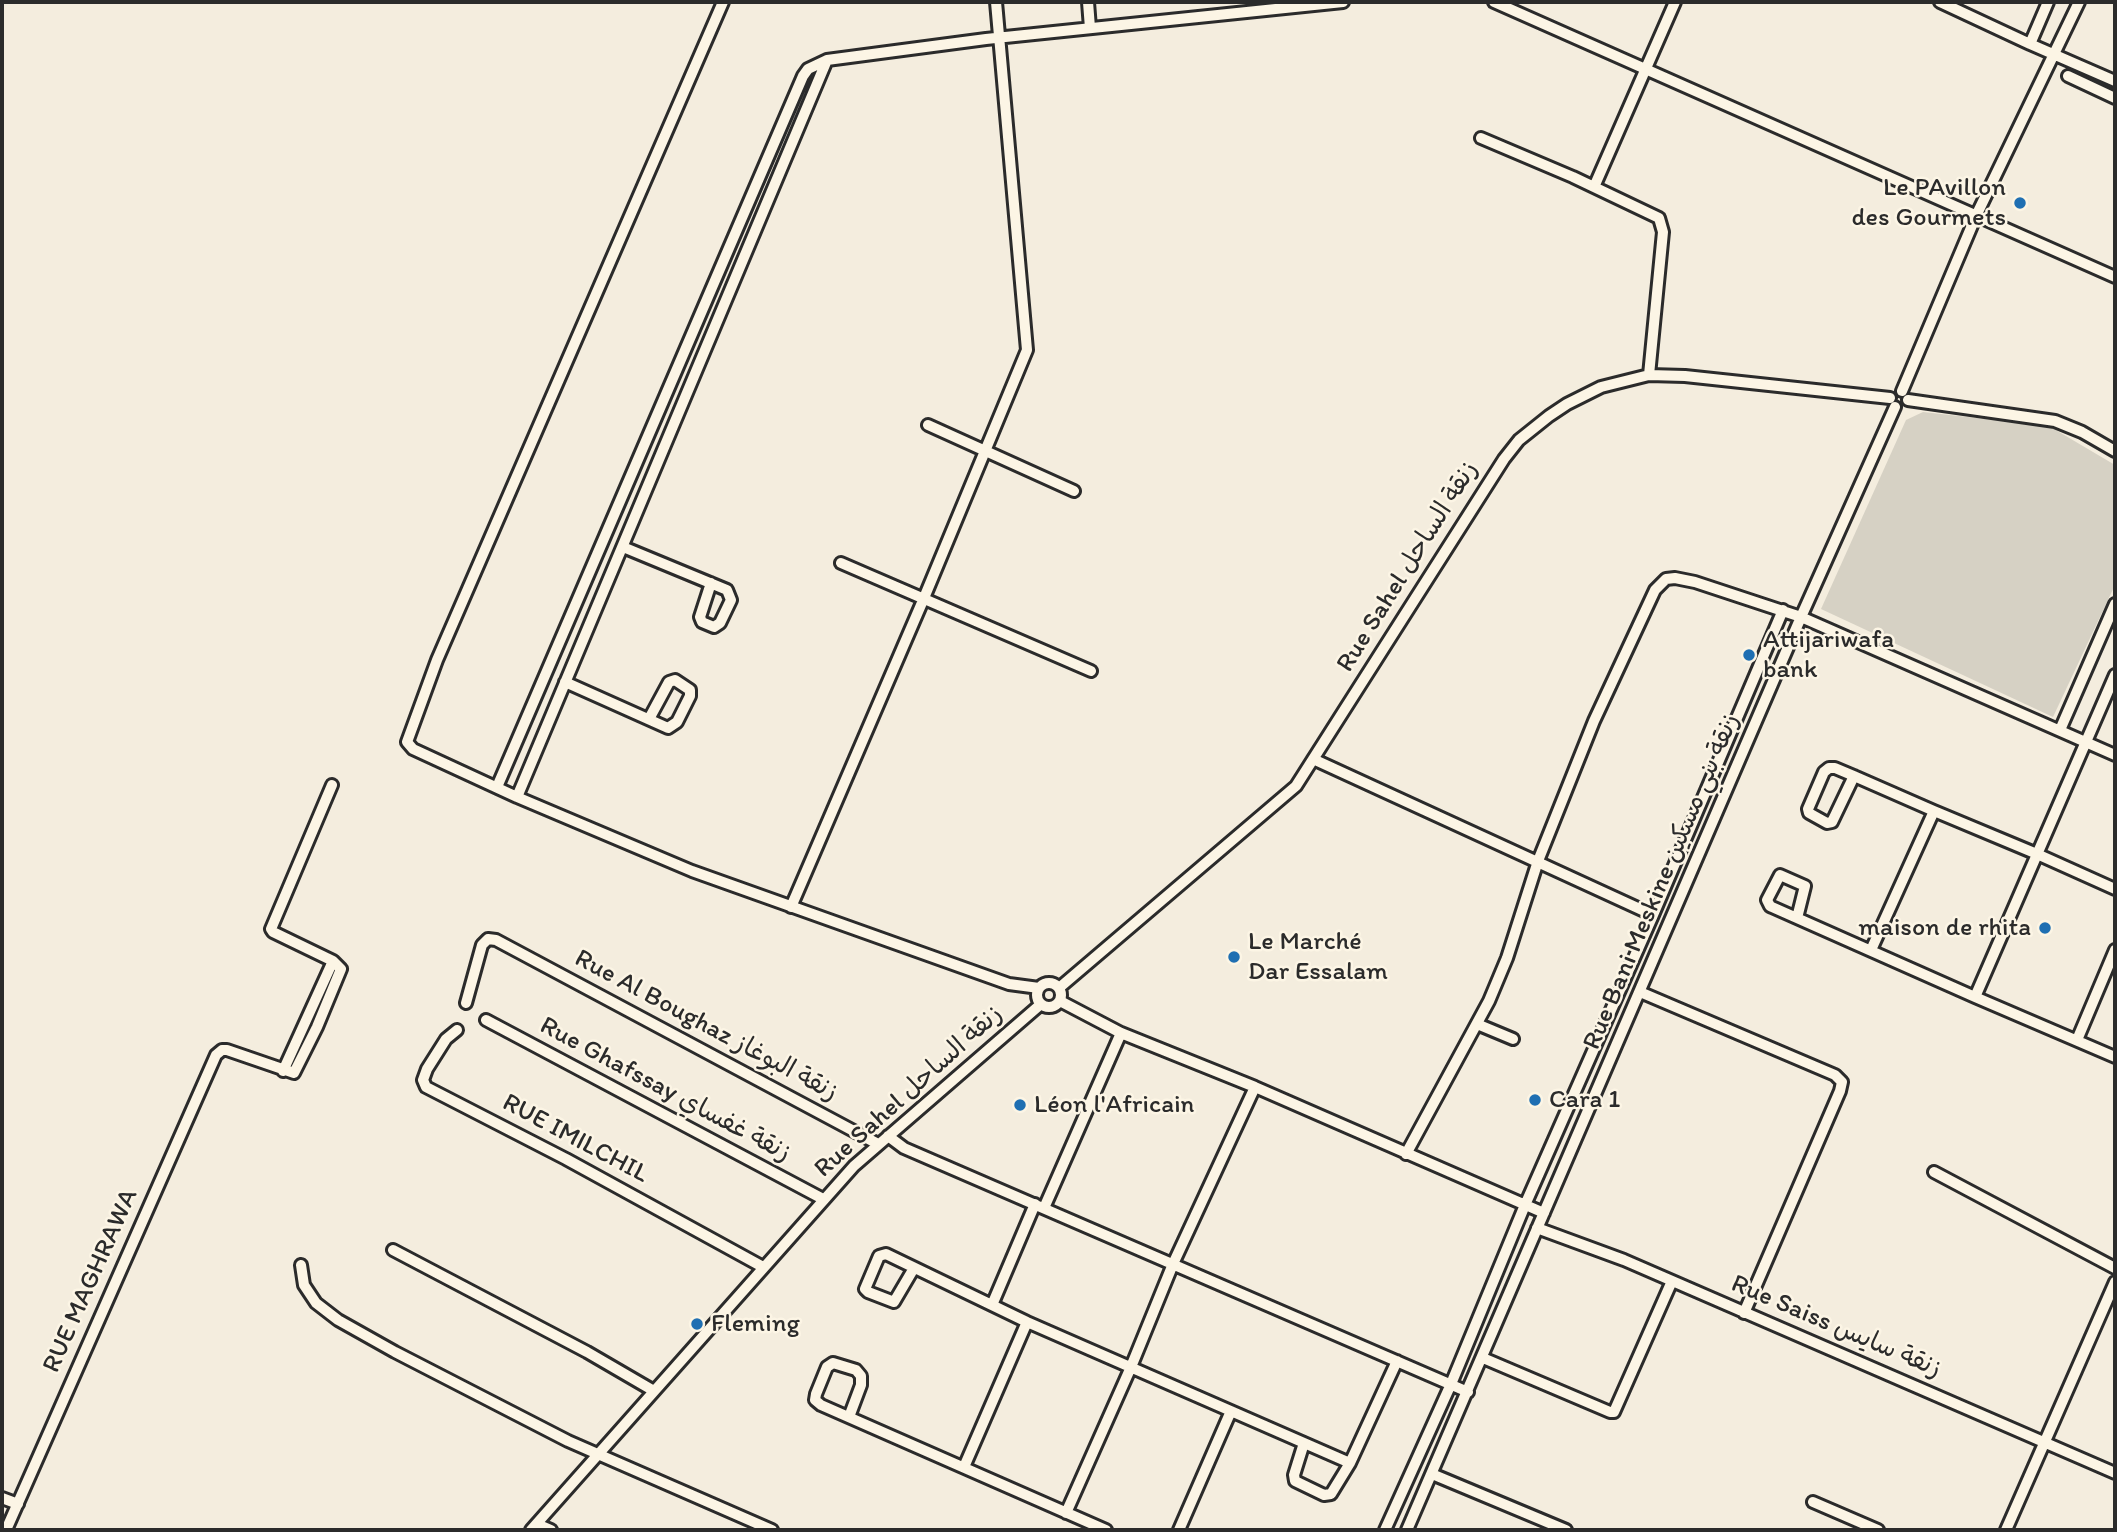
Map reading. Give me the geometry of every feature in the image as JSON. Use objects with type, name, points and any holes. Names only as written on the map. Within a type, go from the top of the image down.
[{"type":"street","points":[[723,2],[437,660],[407,737],[408,745],[496,788],[692,871],[1009,984],[1039,988],[1049,983],[1059,988],[1060,1001],[1053,1007],[1041,1004],[1037,995],[1039,988]]},
{"type":"street","points":[[791,907],[924,598],[1024,358],[1028,342],[996,2]]},
{"type":"street","points":[[1088,2],[1090,28]]},
{"type":"street","points":[[496,788],[808,69],[827,60],[1237,7],[1343,2]]},
{"type":"street","points":[[1494,2],[2115,277]]},
{"type":"street","points":[[1594,187],[1675,2]]},
{"type":"street","points":[[1940,2],[2115,81]]},
{"type":"street","points":[[2030,44],[2048,2]]},
{"type":"street","points":[[2079,2],[1976,216],[1905,395],[1903,407],[1893,403],[1895,391],[1905,395],[2055,421],[2082,432],[2115,451]]},
{"type":"street","points":[[517,797],[827,60]]},
{"type":"street","points":[[2068,76],[2115,98]]},
{"type":"street","points":[[1481,138],[1654,214],[1663,224],[1649,375]]},
{"type":"street","name":"Rue Sahel زنقة الساحل","points":[[1059,988],[1286,795],[1313,759],[1479,496],[1519,440],[1549,416],[1601,387],[1649,375],[1685,376],[1893,403]]},
{"type":"street","name":"Rue Bani Meskine زنقة بني مسكين","points":[[1407,1530],[1893,403]]},
{"type":"street","points":[[928,425],[1074,491]]},
{"type":"street","points":[[630,481],[648,490]]},
{"type":"street","points":[[623,547],[710,583]]},
{"type":"street","points":[[841,562],[1091,671]]},
{"type":"street","points":[[1406,1154],[1499,981],[1538,861],[1594,721],[1649,602],[1660,583],[1666,579],[1684,579],[1801,617],[2115,755]]},
{"type":"street","points":[[2060,730],[2115,604]]},
{"type":"street","points":[[1385,1530],[1451,1384],[1525,1205],[1783,610]]},
{"type":"street","points":[[1975,997],[2115,675]]},
{"type":"street","points":[[565,682],[666,728],[673,726],[690,696],[690,690],[675,680],[669,682],[649,719]]},
{"type":"street","points":[[1313,759],[1653,915]]},
{"type":"street","points":[[1854,776],[1832,822],[1810,815],[1808,809],[1826,769],[1835,768],[1854,776],[1934,811],[2037,854],[2115,890]]},
{"type":"street","name":"RUE MAGHRAWA","points":[[6,1530],[220,1051],[237,1053],[283,1071],[293,1073],[298,1070],[341,973],[340,967],[333,961],[271,929],[332,785]]},
{"type":"street","points":[[1871,950],[1934,811]]},
{"type":"street","points":[[1797,918],[2115,1057]]},
{"type":"street","name":"Rue Al Boughaz زنقة البوغاز","points":[[466,1003],[480,949],[485,942],[492,939],[878,1144]]},
{"type":"street","points":[[2077,1040],[2115,950]]},
{"type":"street","points":[[1640,992],[1835,1075],[1842,1082],[1744,1313]]},
{"type":"street","points":[[1060,1001],[1121,1033],[1255,1087],[1544,1213]]},
{"type":"street","name":"Rue Sahel زنقة الساحل","points":[[534,1527],[823,1199],[878,1144],[1041,1004]]},
{"type":"street","name":"Rue Ghafssay زنقة غفساي","points":[[486,1020],[823,1199]]},
{"type":"street","points":[[1477,1024],[1513,1040]]},
{"type":"street","name":"RUE IMILCHIL","points":[[457,1030],[442,1044],[426,1069],[423,1077],[426,1087],[566,1159],[763,1267]]},
{"type":"street","points":[[992,1305],[1121,1033]]},
{"type":"street","points":[[1066,1513],[1173,1264],[1255,1087]]},
{"type":"street","points":[[888,1136],[904,1148],[1468,1391]]},
{"type":"street","points":[[1934,1172],[2115,1268]]},
{"type":"street","name":"Rue Saiss زنقة سايس","points":[[1537,1228],[1624,1260],[2115,1474]]},
{"type":"street","points":[[393,1250],[654,1391]]},
{"type":"street","points":[[914,1268],[894,1302],[865,1289],[881,1254],[886,1254],[1027,1322],[1350,1463]]},
{"type":"street","points":[[301,1265],[304,1285],[309,1294],[338,1320],[534,1425],[772,1530]]},
{"type":"street","points":[[1483,1358],[1614,1412],[1672,1281]]},
{"type":"street","points":[[2006,1530],[2115,1282]]},
{"type":"street","points":[[964,1466],[1027,1322]]},
{"type":"street","points":[[1304,1443],[1294,1478],[1324,1495],[1331,1494],[1350,1463],[1397,1361]]},
{"type":"street","points":[[849,1417],[861,1385],[861,1377],[856,1370],[833,1363],[826,1370],[815,1401],[821,1405],[1106,1530]]},
{"type":"street","points":[[1179,1530],[1231,1411]]},
{"type":"street","points":[[1432,1474],[1566,1530]]},
{"type":"street","points":[[2,1498],[18,1504]]},
{"type":"street","points":[[1812,1502],[1878,1530]]},
{"type":"street","points":[[534,1527],[551,1530]]},
{"type":"shaded area","points":[[1923,412],[2049,426],[2115,465],[2115,585],[2053,717],[1821,609],[1906,420]]},
{"type":"place","name":"Le PAvillon des Gourmets","points":[[2020,203]]},
{"type":"place","name":"Attijariwafa bank","points":[[1749,655]]},
{"type":"place","name":"maison de rhita","points":[[2045,928]]},
{"type":"place","name":"Le Marché Dar Essalam","points":[[1234,957]]},
{"type":"place","name":"Cara 1","points":[[1535,1100]]},
{"type":"place","name":"Léon l'Africain","points":[[1020,1105]]},
{"type":"place","name":"Fleming","points":[[697,1324]]}]
